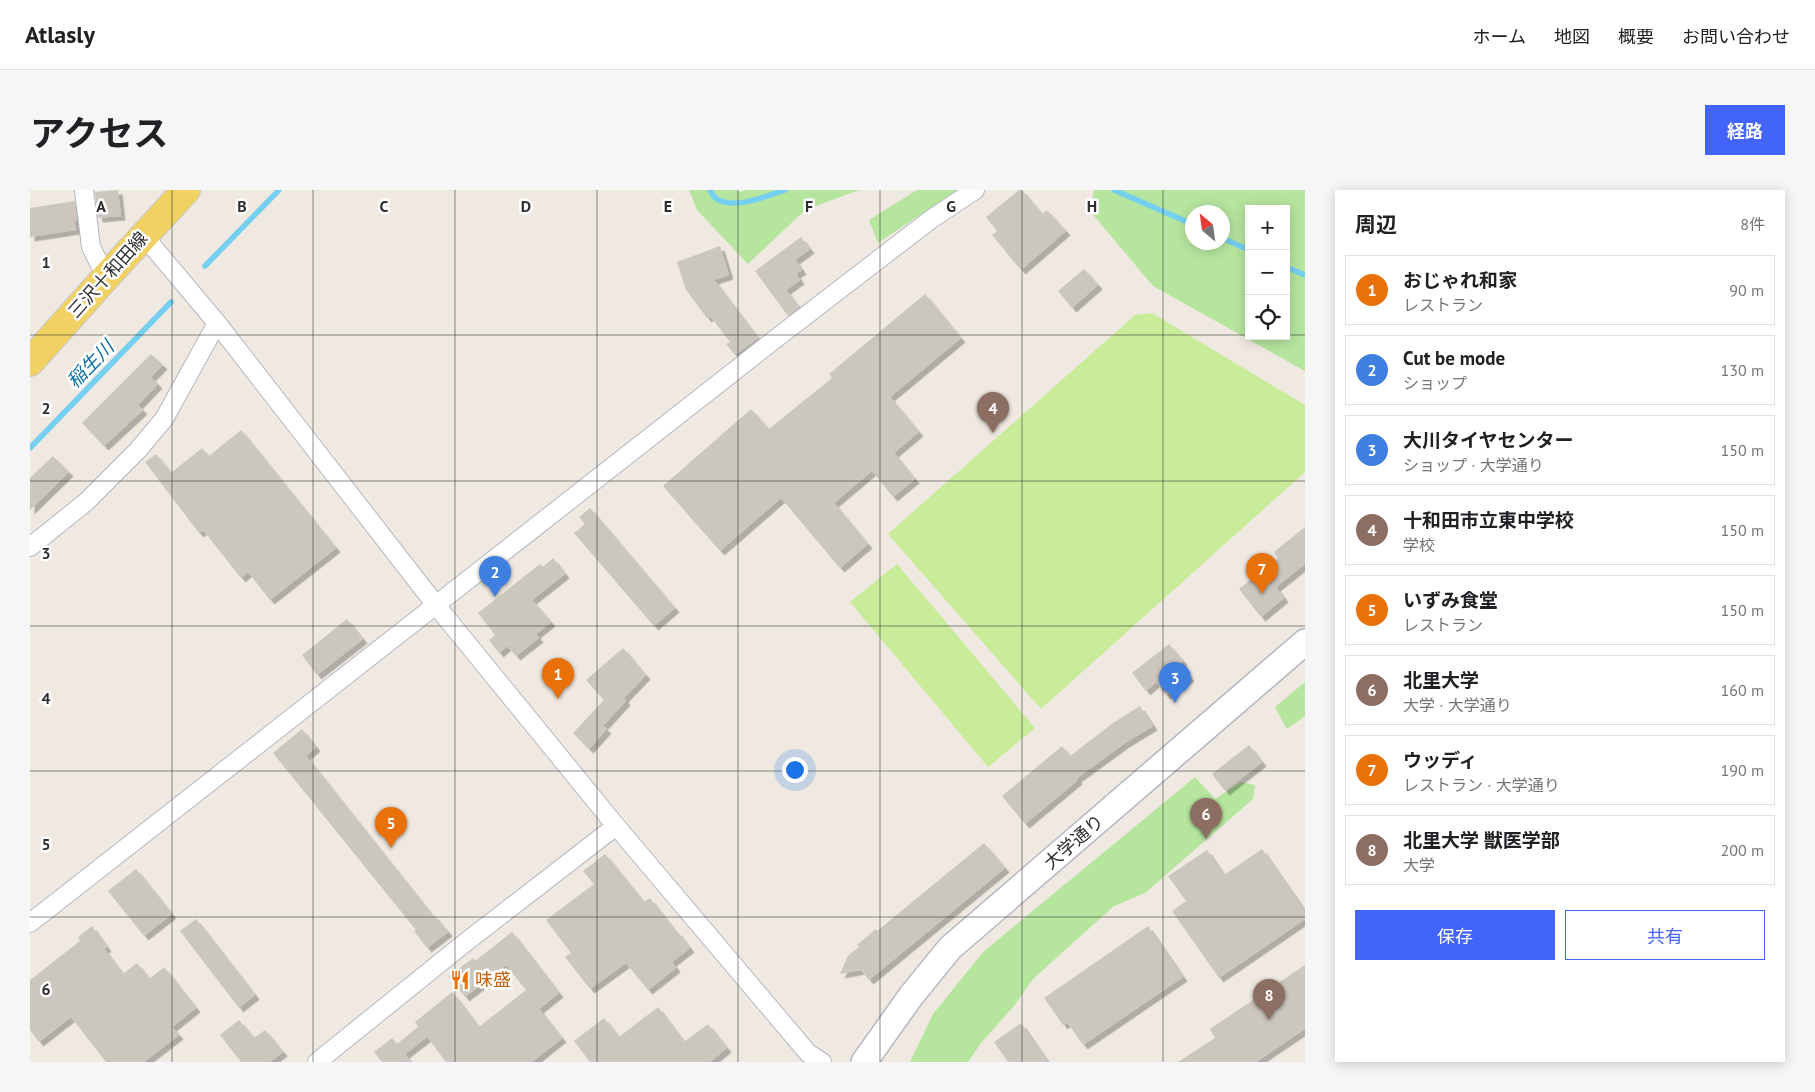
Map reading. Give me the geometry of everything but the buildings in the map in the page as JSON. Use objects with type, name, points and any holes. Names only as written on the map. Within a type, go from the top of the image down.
[{"type":"main road","name":"三沢十和田線","points":[[30,362],[186,190]]},
{"type":"street","points":[[84,190],[91,247],[106,277]]},
{"type":"street","points":[[30,923],[435,604],[914,232],[975,190]]},
{"type":"street","points":[[144,236],[218,323],[435,604],[616,826],[808,1053],[822,1062]]},
{"type":"street","points":[[30,547],[86,502],[138,450],[164,419],[218,323]]},
{"type":"street","name":"大学通り","points":[[864,1062],[911,996],[950,948],[1305,642]]},
{"type":"street","points":[[317,1062],[459,948],[616,826]]},
{"type":"green space","points":[[689,190],[737,190],[739,192],[746,190],[859,190],[805,210],[748,264],[697,210]]},
{"type":"green space","points":[[917,190],[957,190],[878,243],[869,220]]},
{"type":"green space","points":[[1094,190],[1305,190],[1305,371],[1250,340],[1290,340],[1290,205],[1245,205],[1245,337],[1153,286],[1090,211]]},
{"type":"green space","points":[[1152,313],[1305,405],[1305,472],[1041,709],[888,534],[1135,315]]},
{"type":"green space","points":[[897,564],[1035,728],[988,767],[850,602]]},
{"type":"green space","points":[[1305,682],[1305,716],[1287,729],[1275,707]]},
{"type":"green space","points":[[1195,777],[1215,799],[1241,782],[1255,785],[1253,799],[1145,893],[1114,906],[1033,979],[1014,1006],[981,1043],[968,1062],[910,1062],[933,1014],[983,952]]},
{"type":"waterway","name":"稲生川","points":[[205,266],[279,190]]},
{"type":"waterway","points":[[710,190],[717,199],[732,203],[751,201],[785,190]]},
{"type":"waterway","points":[[1114,190],[1185,221]]},
{"type":"waterway","points":[[1230,242],[1245,248]]},
{"type":"waterway","points":[[1290,269],[1305,275]]},
{"type":"waterway","name":"稲生川","points":[[30,448],[171,302]]},
{"type":"place","name":"十和田市立東中学校","points":[[993,433]]},
{"type":"place","name":"ウッディ","points":[[1262,594]]},
{"type":"place","name":"Cut be mode","points":[[495,597]]},
{"type":"place","name":"おじゃれ和家","points":[[558,699]]},
{"type":"place","name":"大川タイヤセンター","points":[[1175,703]]},
{"type":"place","name":"北里大学","points":[[1206,839]]},
{"type":"place","name":"いずみ食堂","points":[[391,848]]},
{"type":"place","name":"味盛","points":[[460,980]]},
{"type":"place","name":"北里大学 獣医学部","points":[[1269,1020]]}]
